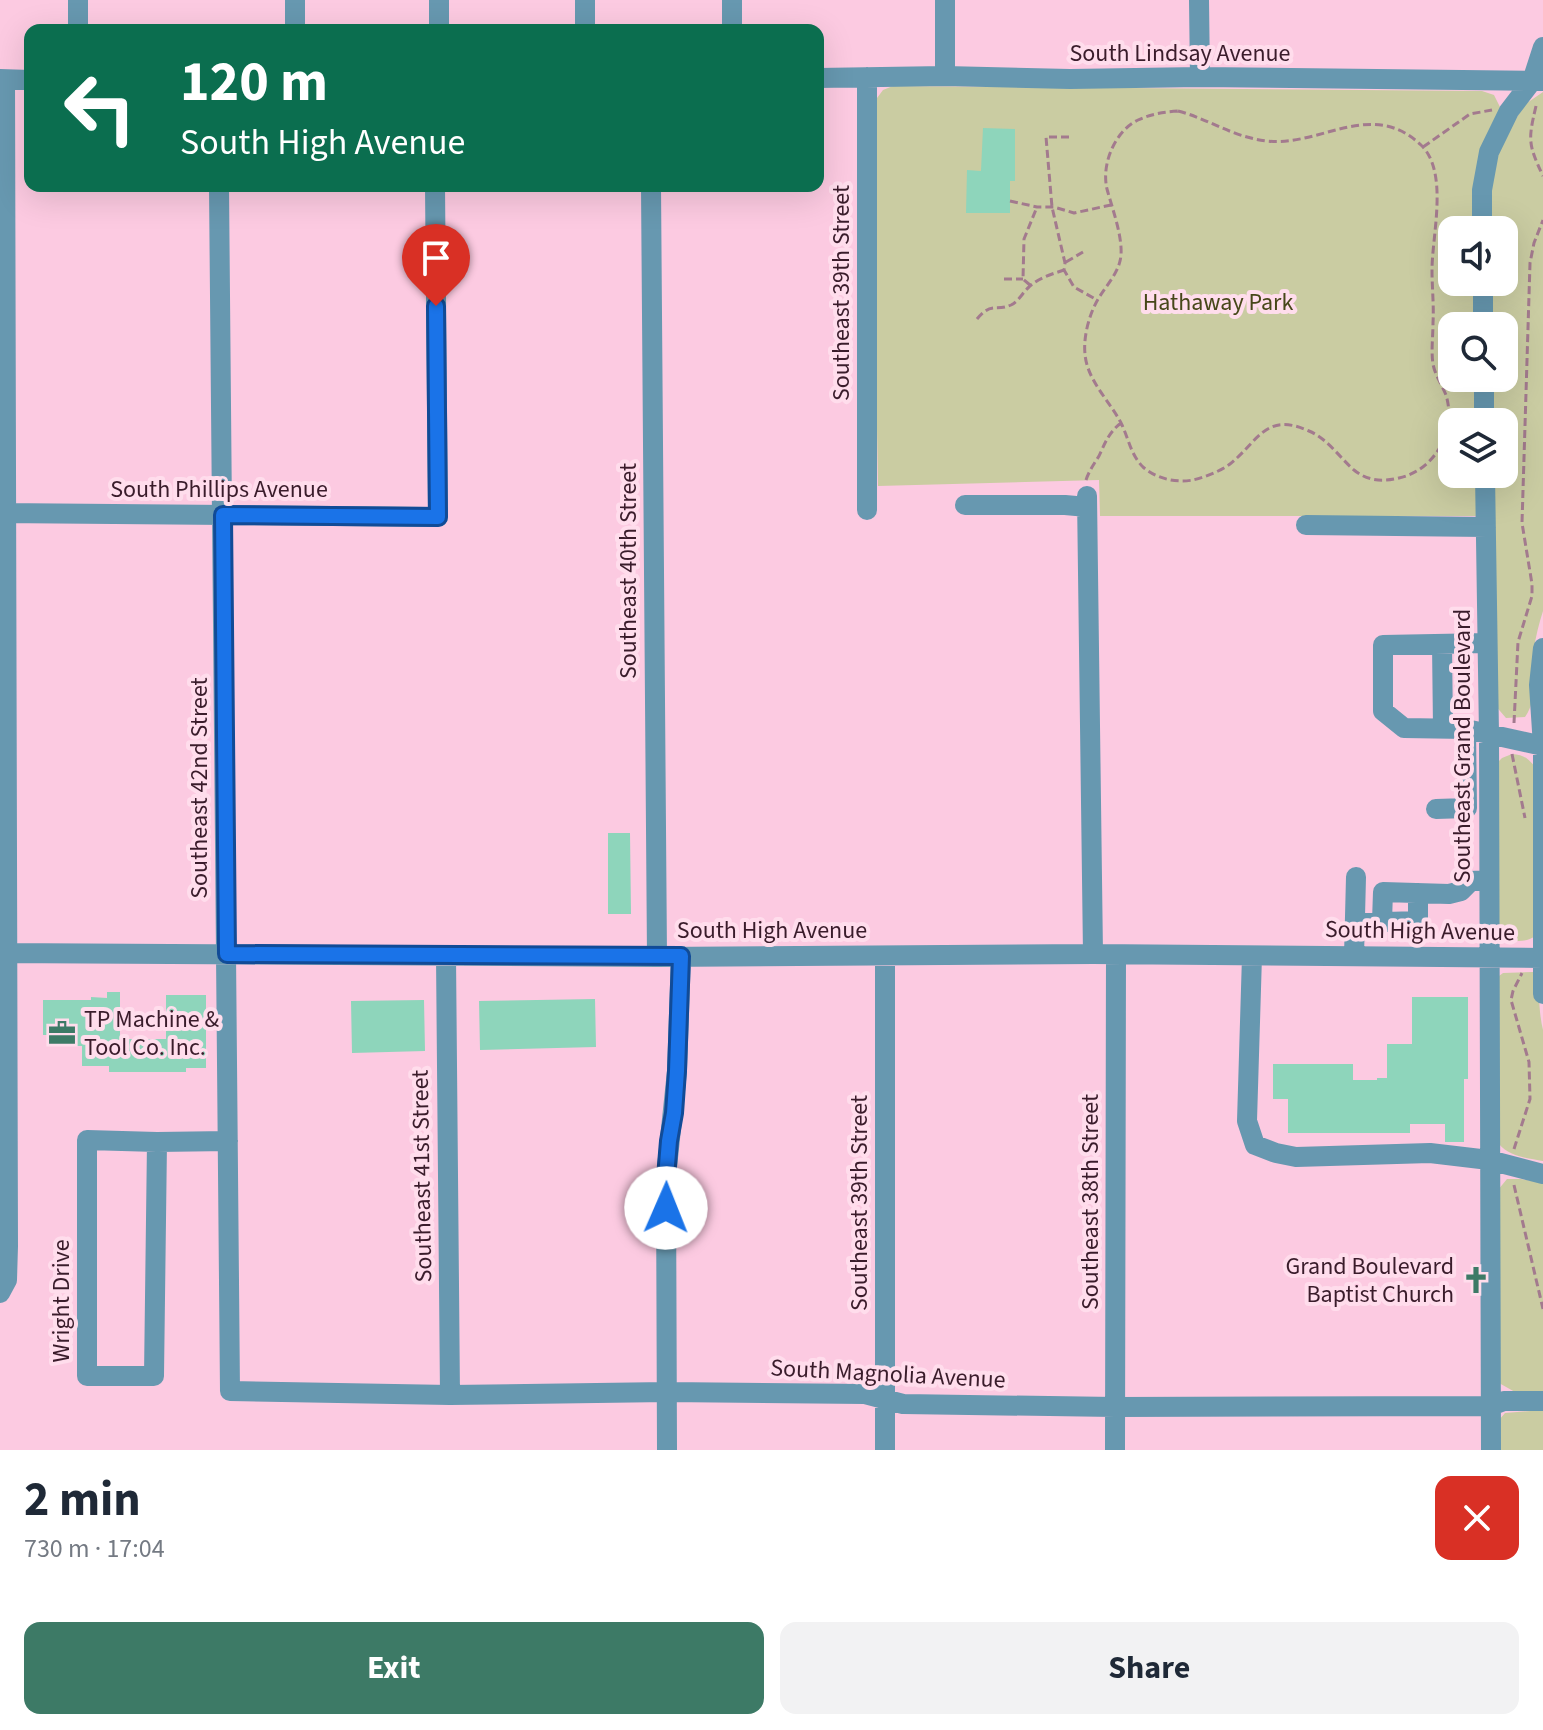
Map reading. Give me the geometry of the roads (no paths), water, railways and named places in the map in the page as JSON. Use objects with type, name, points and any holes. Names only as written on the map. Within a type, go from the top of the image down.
[{"type":"street","points":[[78,0],[78,24]]},
{"type":"street","points":[[295,0],[295,24]]},
{"type":"street","points":[[439,0],[439,24]]},
{"type":"street","points":[[585,0],[585,24]]},
{"type":"street","points":[[732,0],[732,24]]},
{"type":"street","points":[[945,0],[945,76]]},
{"type":"street","points":[[1199,0],[1200,77]]},
{"type":"street","points":[[1482,216],[1482,190],[1489,152],[1509,111],[1538,81],[1543,47]]},
{"type":"street","name":"Southeast 39th Street","points":[[867,77],[867,510]]},
{"type":"street","name":"South Lindsay Avenue","points":[[824,78],[1200,77],[1538,81]]},
{"type":"street","points":[[0,1293],[7,1280],[8,1246],[4,953],[2,80],[24,80]]},
{"type":"street","name":"Southeast 42nd Street","points":[[219,192],[230,1391]]},
{"type":"street","name":"South Phillips Avenue","points":[[2,513],[438,517],[435,192]]},
{"type":"street","name":"Southeast 40th Street","points":[[651,192],[657,957]]},
{"type":"street","name":"Southeast Grand Boulevard","points":[[1485,488],[1491,1450]]},
{"type":"street","points":[[965,505],[1065,505],[1087,502],[1093,954]]},
{"type":"street","points":[[1306,525],[1486,527]]},
{"type":"street","points":[[1487,643],[1383,645],[1383,711],[1404,728],[1466,729],[1543,746]]},
{"type":"street","points":[[1442,644],[1443,728]]},
{"type":"street","points":[[1543,648],[1539,685],[1543,746],[1536,958],[1543,994]]},
{"type":"street","points":[[1436,809],[1467,808],[1466,729]]},
{"type":"street","points":[[1354,956],[1356,877]]},
{"type":"street","points":[[1355,923],[1400,906],[1461,891],[1471,881],[1489,880]]},
{"type":"street","points":[[1400,906],[1400,956]]},
{"type":"street","name":"South High Avenue","points":[[4,953],[657,957],[1093,954],[1536,958]]},
{"type":"street","name":"Southeast 38th Street","points":[[1115,1450],[1116,955]]},
{"type":"street","name":"Southeast 41st Street","points":[[446,956],[450,1395]]},
{"type":"street","points":[[667,1450],[666,1177],[677,1071],[681,956]]},
{"type":"street","name":"Southeast 39th Street","points":[[885,956],[885,1450]]},
{"type":"street","points":[[1252,956],[1247,1121],[1255,1145],[1296,1157],[1430,1153],[1489,1160],[1543,1174]]},
{"type":"street","name":"Wright Drive","points":[[157,1142],[154,1376],[87,1376],[87,1140],[228,1141]]},
{"type":"street","name":"South Magnolia Avenue","points":[[230,1391],[450,1395],[667,1392],[865,1394],[903,1404],[1115,1407],[1491,1406],[1504,1401],[1543,1401]]},
{"type":"place","name":"TP Machine & Tool Co. Inc.","points":[[62,1033]]},
{"type":"place","name":"Grand Boulevard Baptist Church","points":[[1476,1280]]},
{"type":"park label","name":"Hathaway Park","points":[[1218,302]]}]
